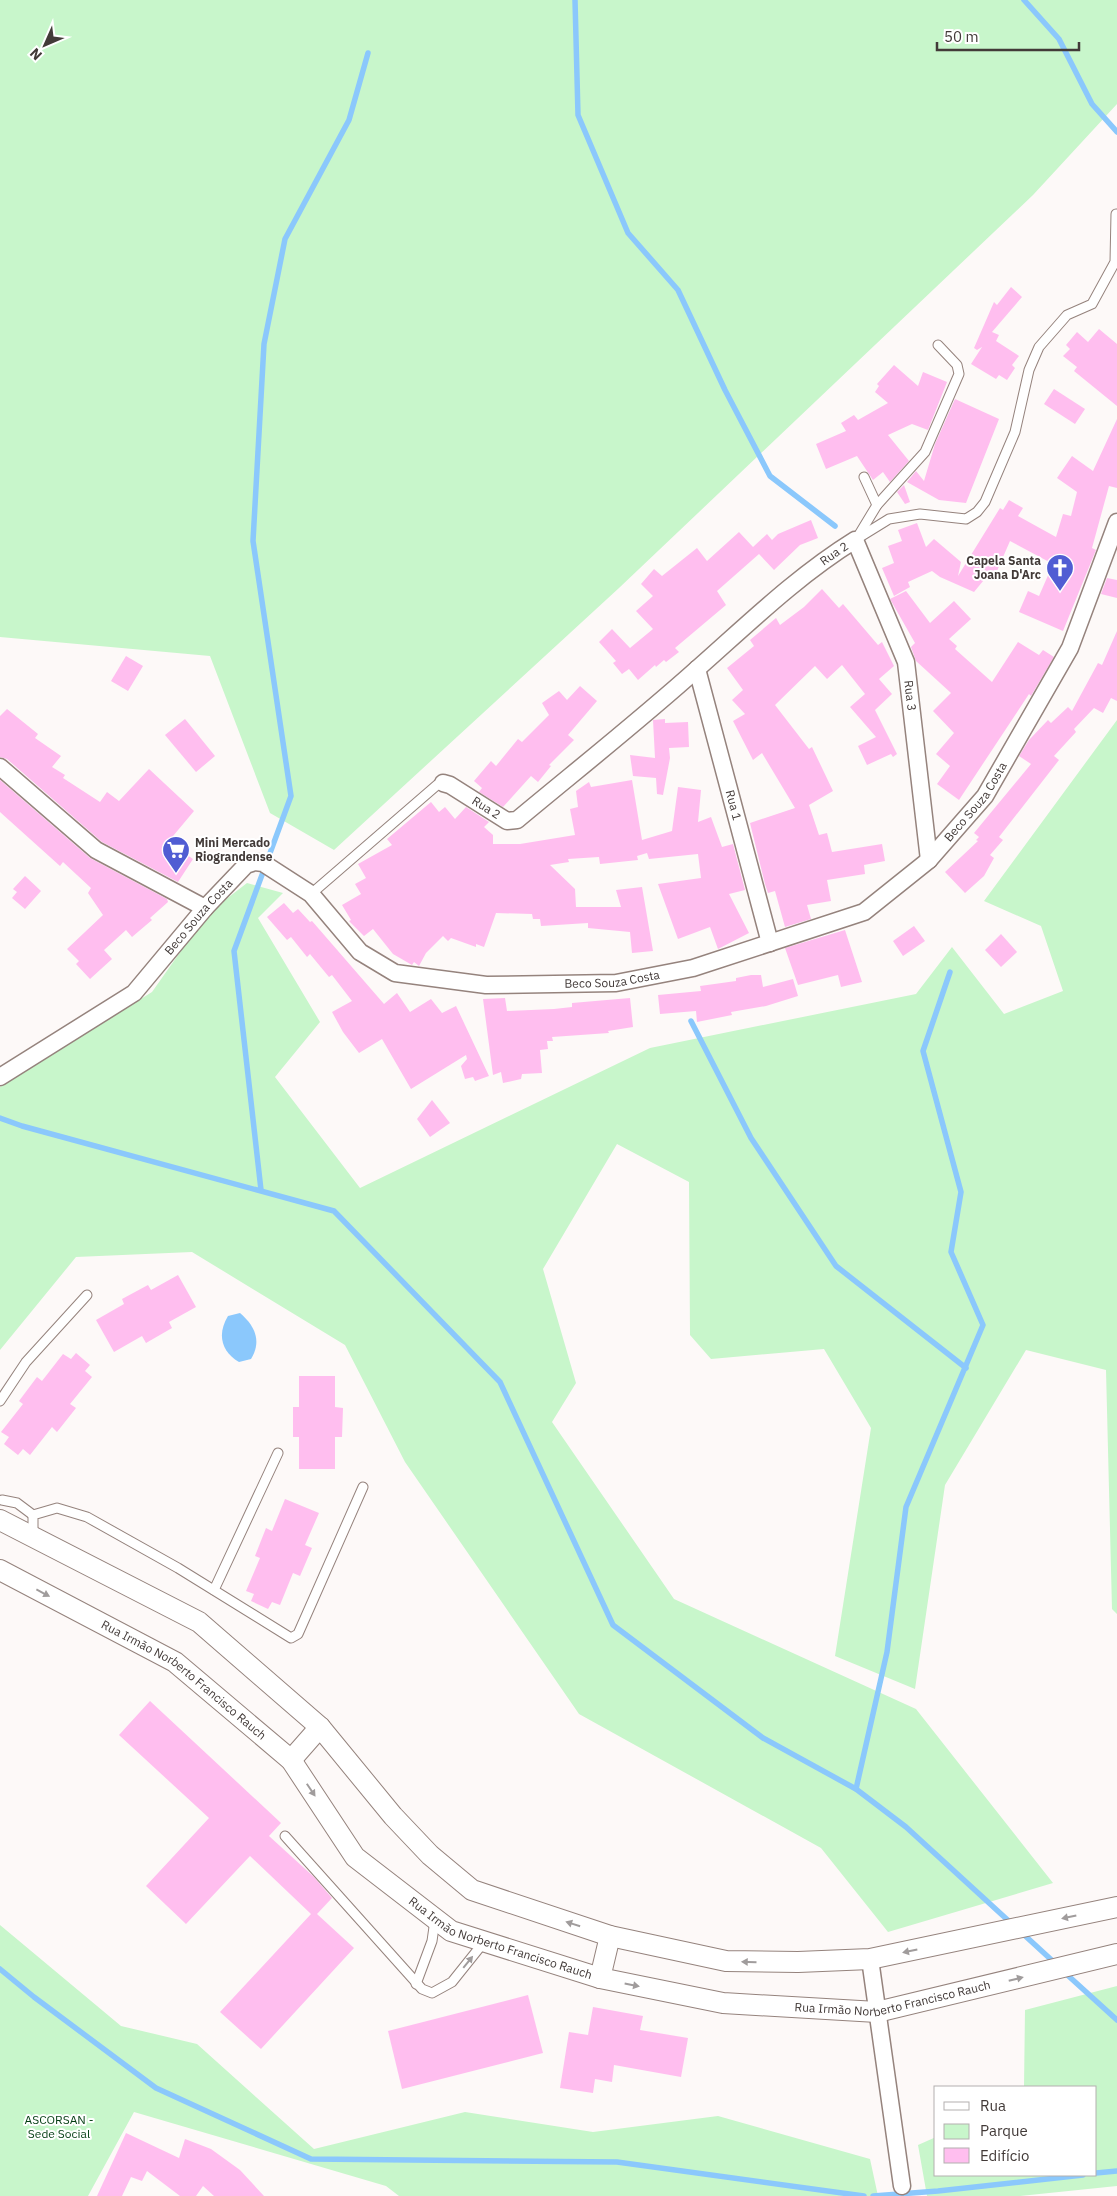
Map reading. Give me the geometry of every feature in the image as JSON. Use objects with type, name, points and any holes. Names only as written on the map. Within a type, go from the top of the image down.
[{"type":"street","name":"Beco Souza Costa","points":[[0,1077],[134,993],[205,908],[246,865],[255,862],[263,863],[311,894],[360,952],[395,973],[486,985],[616,983],[693,968],[864,912],[928,860],[985,796],[1070,648],[1117,522]]},
{"type":"street","name":"Rua 2","points":[[443,783],[450,785],[500,818],[514,822],[697,669],[746,623],[818,564],[855,540]]},
{"type":"street","name":"Rua 3","points":[[855,540],[906,662],[928,860]]},
{"type":"street","name":"Rua 1","points":[[697,669],[770,943]]},
{"type":"street","points":[[0,767],[96,850],[205,908]]},
{"type":"street","points":[[0,1520],[199,1622],[320,1727],[393,1816],[430,1855],[472,1890],[610,1936],[726,1961],[870,1960],[1117,1907]]},
{"type":"street","name":"Rua Irmão Norberto Francisco Rauch","points":[[0,1570],[175,1662],[291,1760],[356,1857],[450,1932],[600,1978],[723,2003],[876,2012],[1117,1954]]},
{"type":"street","points":[[291,1760],[320,1727]]},
{"type":"street","points":[[600,1978],[610,1936]]},
{"type":"street","points":[[870,1960],[902,2186]]},
{"type":"lane","name":"Rua 2","points":[[855,540],[889,519],[920,514],[966,519],[977,512],[985,502],[1015,432],[1029,370],[1038,347],[1067,315],[1092,304],[1115,262],[1116,214]]},
{"type":"lane","points":[[855,540],[878,505],[924,452],[959,374],[957,365],[938,345]]},
{"type":"lane","points":[[864,477],[878,505]]},
{"type":"lane","points":[[311,894],[436,785],[443,783]]},
{"type":"lane","points":[[0,1401],[26,1362],[87,1295]]},
{"type":"lane","points":[[214,1590],[278,1453]]},
{"type":"lane","points":[[33,1515],[57,1508],[86,1517],[214,1590],[290,1638],[294,1638],[298,1634],[363,1486]]},
{"type":"lane","points":[[0,1497],[17,1503],[33,1515]]},
{"type":"lane","points":[[33,1515],[33,1537]]},
{"type":"lane","points":[[285,1836],[416,1984],[427,1992],[439,1991],[452,1982],[484,1942]]},
{"type":"lane","points":[[416,1984],[432,1941],[435,1920]]},
{"type":"green space","points":[[0,0],[1117,0],[1117,104],[1033,195],[619,588],[334,850],[270,813],[210,656],[0,637]]},
{"type":"green space","points":[[1117,720],[1117,1614],[1112,1609],[1106,1370],[1026,1350],[945,1485],[915,1689],[835,1656],[871,1428],[824,1349],[711,1359],[690,1335],[689,1182],[617,1144],[543,1269],[576,1383],[552,1422],[674,1599],[916,1709],[1053,1883],[888,1932],[821,1848],[579,1714],[405,1462],[345,1345],[192,1252],[76,1257],[0,1350],[0,1087],[152,992],[207,914],[247,883],[283,893],[258,918],[320,1022],[275,1077],[360,1188],[650,1048],[916,994],[952,947],[1004,1014],[1063,991],[1041,926],[984,901]]},
{"type":"green space","name":"ASCORSAN - Sede Social","points":[[0,1925],[121,2026],[197,2044],[314,2149],[465,2112],[593,2132],[718,2116],[870,2159],[878,2196],[399,2196],[386,2186],[134,2112],[88,2196],[0,2196]]},
{"type":"green space","points":[[1117,1986],[1117,2186],[1020,2196],[927,2196],[918,2145],[934,2138],[934,2176],[1097,2176],[1097,2086],[1024,2086],[1025,2010]]},
{"type":"water","points":[[240,1313],[253,1329],[256,1346],[251,1359],[239,1362],[228,1353],[222,1336],[228,1316]]},
{"type":"building","points":[[1011,287],[1022,297],[992,332],[999,335],[996,341],[1019,356],[1012,365],[1015,368],[1007,380],[999,375],[996,379],[971,364],[982,347],[977,350],[974,348],[994,302],[997,305]]},
{"type":"building","points":[[1099,329],[1117,344],[1117,406],[1074,371],[1077,367],[1063,356],[1070,349],[1066,345],[1077,332],[1088,342]]},
{"type":"building","points":[[894,365],[918,386],[923,372],[947,382],[928,430],[912,424],[888,435],[909,461],[890,482],[883,472],[873,480],[857,456],[826,469],[816,444],[846,431],[841,423],[854,415],[858,420],[888,403],[875,392],[879,386],[877,384]]},
{"type":"building","points":[[1054,389],[1085,409],[1075,424],[1044,404]]},
{"type":"building","points":[[955,399],[999,419],[966,503],[939,500],[907,482],[916,471],[924,481],[935,444]]},
{"type":"building","points":[[1117,419],[1117,488],[1109,486],[1092,548],[1096,550],[1063,631],[1019,612],[1028,591],[1039,596],[1053,564],[1010,541],[994,578],[988,575],[974,592],[940,577],[932,571],[908,582],[910,587],[894,596],[882,568],[894,563],[888,546],[902,541],[898,530],[917,523],[926,547],[934,539],[961,562],[958,576],[1000,508],[1003,510],[1009,500],[1023,508],[1018,516],[1056,537],[1063,514],[1071,516],[1077,492],[1057,478],[1072,456],[1093,471]]},
{"type":"building","points":[[904,485],[910,502],[905,504],[897,492]]},
{"type":"building","points":[[811,520],[818,538],[800,545],[774,570],[759,554],[717,591],[726,605],[675,648],[679,652],[666,662],[664,660],[656,667],[655,665],[638,680],[629,669],[622,674],[613,663],[616,661],[599,642],[612,629],[630,648],[653,629],[636,611],[653,596],[641,584],[654,569],[662,576],[697,548],[707,561],[739,532],[753,547],[767,534],[772,540],[778,534]]},
{"type":"building","points":[[1107,578],[1117,580],[1117,598],[1101,594]]},
{"type":"building","points":[[822,589],[839,608],[843,604],[878,645],[882,642],[894,666],[879,679],[892,694],[875,710],[897,754],[893,757],[891,754],[867,765],[858,746],[876,737],[850,707],[865,694],[842,665],[827,679],[815,666],[775,705],[809,749],[812,747],[833,791],[809,805],[819,835],[827,833],[832,852],[882,844],[885,861],[864,865],[865,874],[827,880],[831,901],[807,905],[811,919],[785,927],[775,891],[768,893],[750,823],[795,808],[762,753],[753,760],[733,721],[745,714],[732,700],[743,690],[727,668],[754,646],[750,640],[776,618],[780,625],[804,607]]},
{"type":"building","points":[[906,591],[930,623],[954,601],[971,619],[949,639],[957,646],[955,649],[992,682],[1018,642],[1039,655],[1043,650],[1054,657],[1031,696],[1029,694],[959,800],[937,784],[950,766],[936,754],[954,733],[933,711],[951,693],[916,661],[911,647],[915,643],[890,599]]},
{"type":"building","points":[[1117,631],[1117,701],[1111,698],[1103,713],[1094,708],[1074,729],[1076,732],[1054,756],[1059,760],[999,837],[1003,840],[990,855],[994,858],[984,876],[965,893],[945,872],[978,841],[976,840],[979,837],[974,833],[1031,764],[1019,756],[1029,740],[1048,720],[1051,723],[1068,707],[1072,711],[1098,663],[1102,665]]},
{"type":"building","points":[[126,656],[143,666],[128,691],[111,681]]},
{"type":"building","points":[[580,686],[597,701],[568,735],[574,740],[549,765],[551,766],[538,782],[531,776],[503,807],[479,792],[482,788],[474,781],[491,761],[496,766],[518,739],[522,742],[549,715],[542,703],[559,691],[567,700]]},
{"type":"building","points":[[7,709],[38,734],[35,738],[61,756],[52,767],[65,775],[63,778],[100,802],[107,792],[119,801],[149,769],[194,811],[168,842],[193,859],[178,882],[102,842],[7,759],[0,757],[0,716]]},
{"type":"building","points":[[185,719],[215,756],[196,772],[165,735]]},
{"type":"building","points":[[665,719],[665,723],[688,722],[689,747],[669,748],[670,758],[663,795],[657,794],[656,778],[633,776],[630,755],[655,758],[653,720]]},
{"type":"building","points":[[0,780],[90,858],[167,899],[168,902],[150,918],[152,920],[132,937],[126,930],[104,950],[112,959],[90,979],[76,964],[79,961],[67,949],[103,915],[88,893],[91,888],[63,862],[60,866],[0,812]]},
{"type":"building","points":[[632,780],[642,840],[672,831],[678,787],[701,790],[698,822],[711,817],[722,847],[733,844],[745,890],[729,894],[749,933],[718,949],[710,927],[678,939],[658,884],[701,878],[698,854],[649,859],[647,853],[637,856],[638,860],[600,864],[599,857],[568,859],[569,862],[550,865],[575,889],[576,907],[621,907],[616,890],[642,887],[653,951],[632,953],[630,932],[588,928],[588,923],[541,926],[540,919],[533,919],[532,914],[496,913],[484,947],[476,944],[476,947],[451,938],[448,941],[443,936],[426,953],[419,966],[414,962],[412,965],[393,954],[373,929],[364,936],[349,921],[351,920],[342,905],[361,894],[355,884],[366,878],[358,864],[392,845],[387,839],[431,802],[439,812],[445,807],[455,819],[466,807],[489,822],[484,827],[493,835],[493,844],[520,844],[575,835],[570,809],[578,807],[576,791],[589,782],[591,787]]},
{"type":"building","points":[[25,876],[41,891],[25,909],[12,898],[17,892],[13,889]]},
{"type":"building","points":[[284,903],[293,913],[298,909],[310,922],[312,921],[384,1004],[397,993],[410,1012],[431,999],[442,1013],[456,1006],[489,1076],[475,1081],[473,1077],[465,1079],[461,1066],[467,1059],[466,1055],[411,1089],[382,1039],[359,1053],[343,1032],[332,1012],[352,1001],[332,975],[329,977],[310,954],[307,957],[291,937],[287,940],[267,917]]},
{"type":"building","points":[[914,926],[925,941],[903,956],[893,941]]},
{"type":"building","points":[[845,930],[862,982],[841,987],[838,975],[798,985],[785,948]]},
{"type":"building","points":[[1001,934],[1017,952],[1001,967],[985,950]]},
{"type":"building","points":[[761,975],[763,987],[793,979],[798,996],[766,1006],[731,1012],[732,1015],[697,1022],[696,1011],[660,1014],[658,995],[701,991],[700,986],[736,981],[736,978]]},
{"type":"building","points":[[505,998],[507,1011],[554,1009],[572,1007],[572,1003],[630,998],[633,1027],[608,1031],[609,1033],[552,1037],[553,1041],[547,1041],[548,1049],[540,1050],[542,1073],[522,1074],[521,1079],[503,1083],[501,1072],[493,1075],[483,999]]},
{"type":"building","points":[[432,1100],[450,1123],[430,1137],[417,1119]]},
{"type":"building","points":[[178,1275],[196,1307],[169,1322],[172,1328],[146,1343],[142,1336],[114,1352],[96,1320],[124,1304],[122,1299],[148,1285],[151,1290]]},
{"type":"building","points":[[76,1353],[90,1365],[85,1371],[92,1377],[70,1404],[76,1408],[57,1432],[52,1427],[30,1455],[23,1449],[18,1455],[4,1444],[9,1437],[1,1432],[23,1404],[19,1401],[37,1377],[42,1381],[63,1354],[71,1359]]},
{"type":"building","points":[[299,1376],[335,1376],[335,1407],[343,1408],[342,1437],[335,1437],[335,1469],[299,1469],[299,1437],[293,1437],[293,1407],[299,1407]]},
{"type":"building","points":[[285,1499],[319,1513],[305,1545],[312,1548],[300,1576],[293,1573],[280,1605],[272,1602],[268,1609],[251,1601],[254,1594],[246,1591],[260,1558],[255,1556],[266,1528],[272,1531]]},
{"type":"building","points":[[150,1701],[281,1823],[269,1836],[314,1877],[332,1898],[317,1914],[354,1948],[261,2049],[220,2012],[311,1914],[250,1856],[186,1924],[146,1886],[209,1818],[119,1735]]},
{"type":"building","points":[[528,1995],[543,2053],[402,2089],[388,2031]]},
{"type":"building","points":[[593,2007],[643,2016],[640,2030],[688,2038],[681,2077],[614,2065],[612,2082],[595,2079],[593,2093],[560,2088],[569,2032],[588,2035]]},
{"type":"building","points":[[126,2133],[179,2158],[185,2139],[211,2149],[240,2170],[264,2196],[214,2196],[203,2186],[196,2196],[180,2196],[147,2171],[142,2181],[131,2177],[122,2196],[97,2196]]},
{"type":"waterway","points":[[575,0],[578,115],[628,233],[678,290],[725,390],[770,476],[835,526]]},
{"type":"waterway","points":[[1024,0],[1059,39],[1092,104],[1117,132]]},
{"type":"waterway","points":[[261,1190],[234,951],[291,796],[253,541],[264,344],[285,239],[349,120],[368,53]]},
{"type":"waterway","points":[[856,1789],[887,1652],[906,1507],[983,1325],[951,1252],[961,1192],[923,1051],[950,972]]},
{"type":"waterway","points":[[691,1021],[751,1138],[836,1266],[966,1368]]},
{"type":"waterway","points":[[0,1118],[22,1126],[334,1211],[500,1382],[613,1625],[763,1738],[856,1789],[906,1827],[1012,1924]]},
{"type":"waterway","points":[[1021,1932],[1057,1965]]},
{"type":"waterway","points":[[0,1969],[34,1997],[156,2088],[311,2159],[617,2162],[864,2196]]},
{"type":"waterway","points":[[1063,1971],[1117,2020]]},
{"type":"waterway","points":[[1097,2173],[1117,2171]]},
{"type":"waterway","points":[[873,2196],[1074,2176]]},
{"type":"place","name":"Capela Santa Joana D'Arc","points":[[1060,592]]},
{"type":"place","name":"Mini Mercado Riograndense","points":[[176,874]]}]
